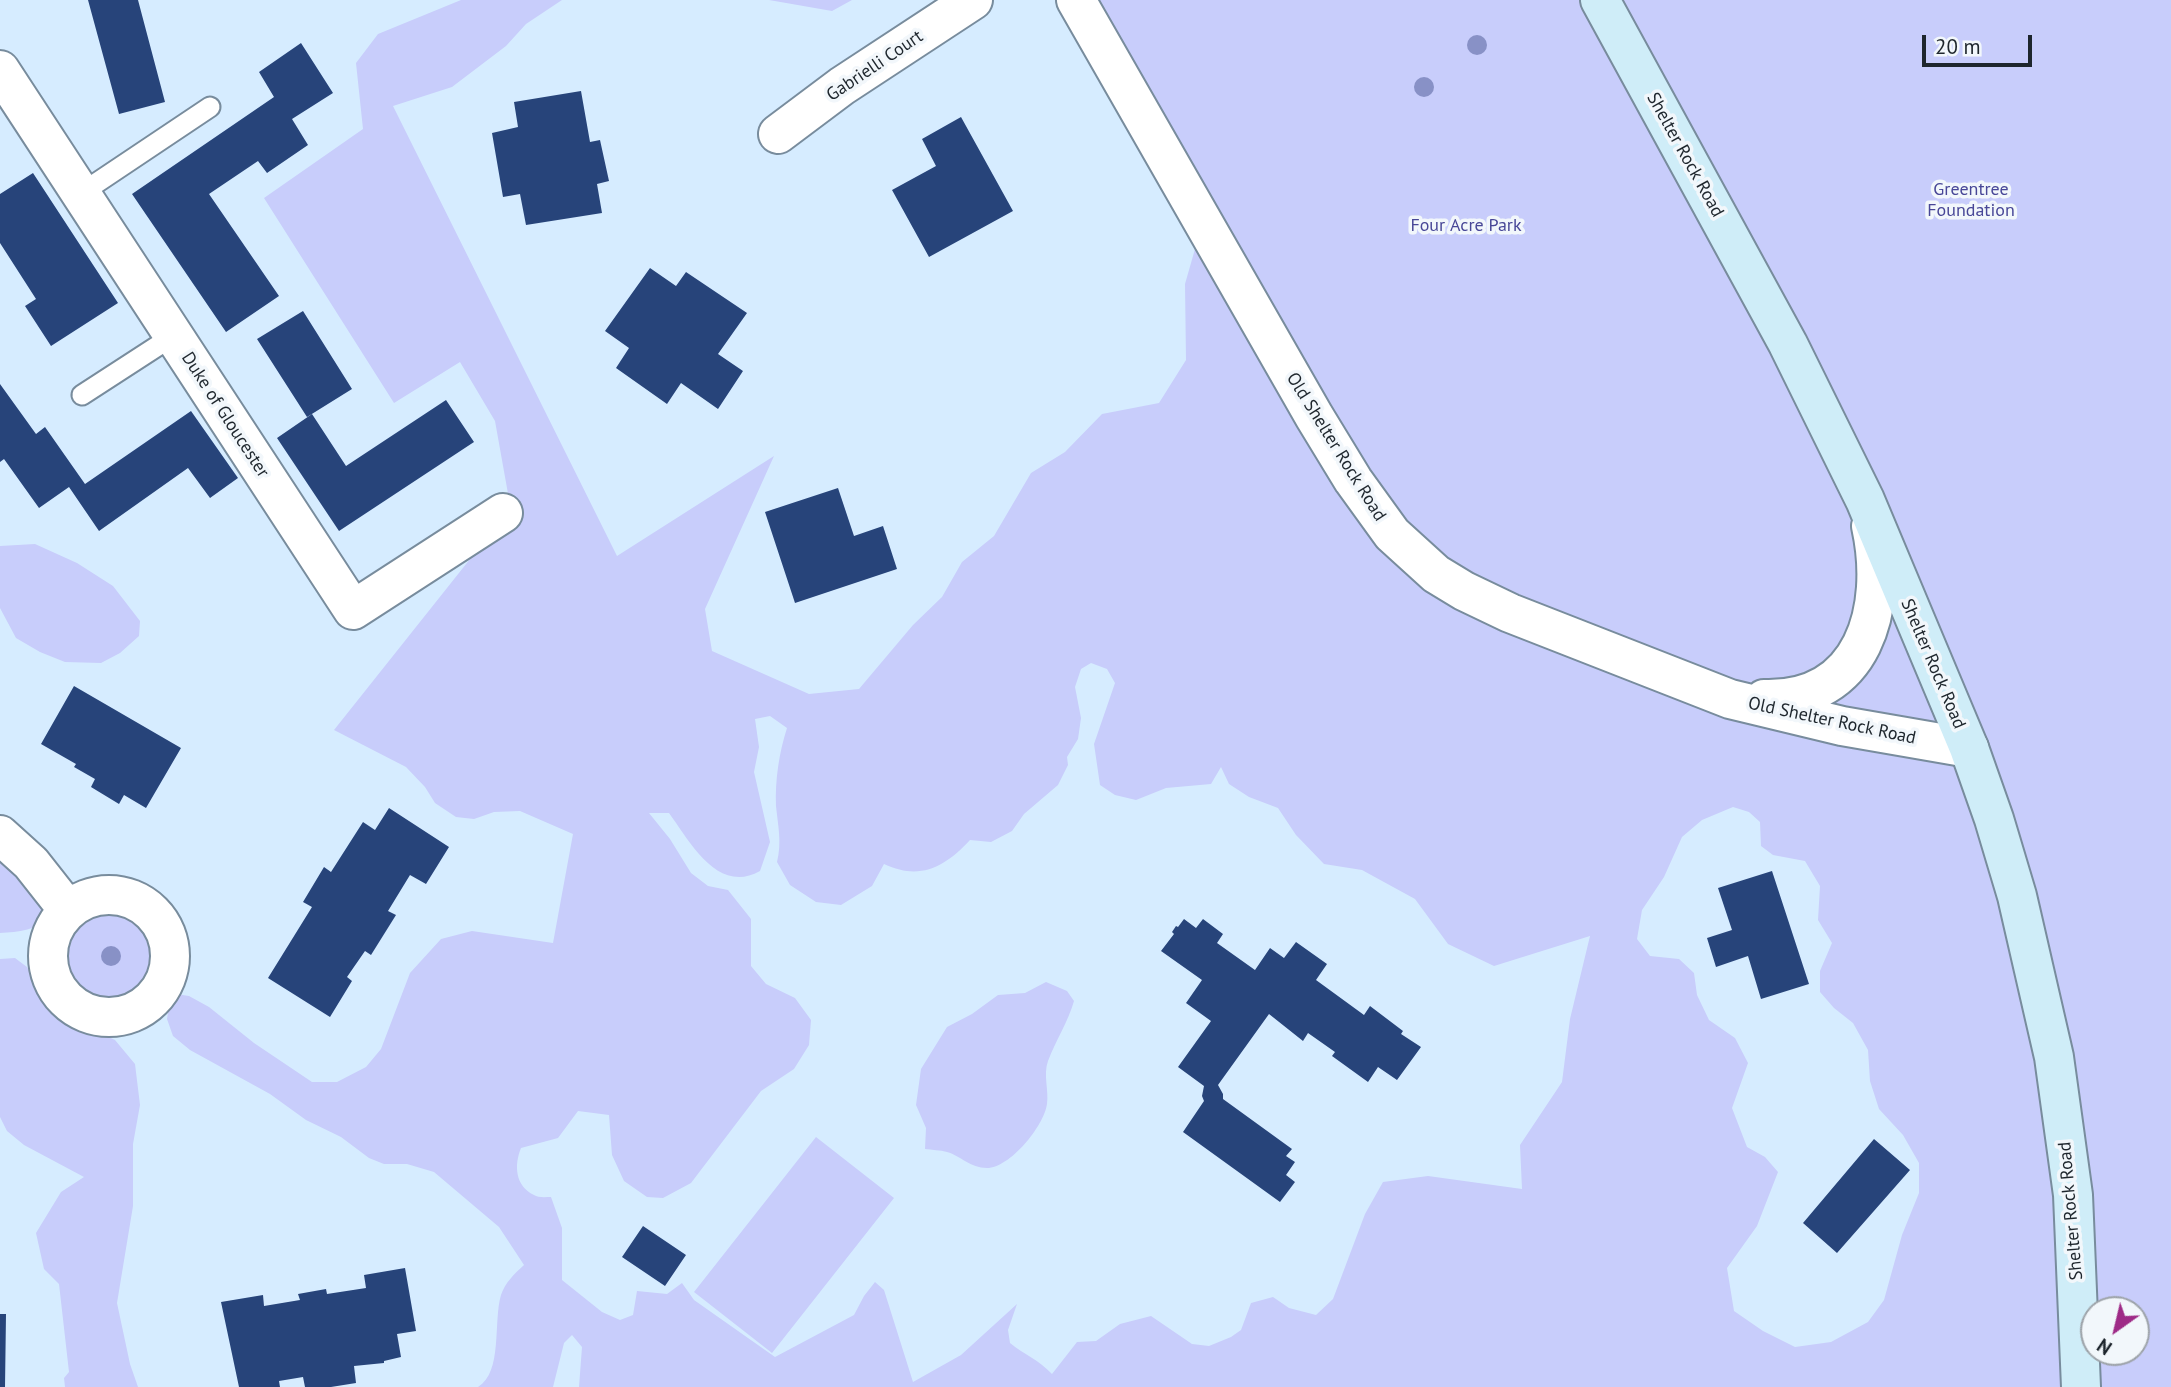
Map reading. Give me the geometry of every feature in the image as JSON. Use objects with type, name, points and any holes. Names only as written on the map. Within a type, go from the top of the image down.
[{"type":"main road","name":"Shelter Rock Road","points":[[1600,0],[1788,344],[1865,500],[1969,748],[1994,819],[2017,896],[2054,1057],[2073,1195],[2081,1387]]},
{"type":"street","name":"Gabrielli Court","points":[[778,134],[842,86],[973,0]]},
{"type":"street","name":"Old Shelter Rock Road","points":[[1076,0],[1353,480],[1392,534],[1436,574],[1464,591],[1510,612],[1730,699],[1842,726],[1969,748]]},
{"type":"street","name":"Duke of Gloucester","points":[[0,70],[353,610],[503,513]]},
{"type":"street","points":[[1730,699],[1782,700],[1813,692],[1843,673],[1862,646],[1873,618],[1878,583],[1875,546],[1865,500]]},
{"type":"street","points":[[0,835],[31,863],[68,910]]},
{"type":"lane","points":[[80,194],[210,107]]},
{"type":"lane","points":[[82,395],[173,336]]},
{"type":"green space","points":[[461,0],[562,0],[526,24],[506,46],[452,87],[393,106],[617,556],[774,456],[705,609],[712,651],[809,694],[859,689],[913,625],[942,597],[962,562],[994,536],[1031,473],[1065,452],[1102,414],[1159,403],[1186,360],[1185,284],[1203,221],[1076,0],[2171,0],[2171,1387],[579,1387],[582,1347],[572,1335],[564,1343],[553,1387],[478,1387],[486,1380],[494,1358],[501,1295],[510,1279],[524,1265],[499,1227],[434,1172],[407,1164],[384,1164],[369,1158],[341,1137],[306,1120],[270,1094],[190,1050],[173,1036],[167,1019],[170,1000],[176,994],[189,996],[209,1007],[254,1043],[312,1082],[337,1082],[366,1067],[381,1049],[410,973],[441,939],[472,931],[553,943],[573,834],[520,811],[494,812],[474,819],[456,817],[435,803],[425,787],[406,767],[334,730],[482,544],[512,516],[495,421],[460,362],[394,403],[264,198],[363,129],[356,63],[378,34]],"holes":[[[1091,663],[1107,669],[1115,683],[1094,744],[1100,785],[1115,795],[1136,800],[1166,788],[1211,784],[1221,767],[1229,784],[1249,797],[1278,808],[1296,835],[1324,864],[1362,870],[1415,899],[1448,944],[1494,966],[1590,936],[1570,1019],[1562,1082],[1520,1145],[1522,1189],[1428,1176],[1383,1182],[1365,1214],[1333,1299],[1316,1315],[1289,1308],[1273,1297],[1251,1303],[1241,1330],[1209,1346],[1192,1344],[1151,1316],[1120,1324],[1096,1341],[1077,1342],[1052,1374],[1010,1343],[1008,1330],[1017,1304],[961,1355],[913,1382],[884,1290],[875,1282],[854,1315],[775,1357],[694,1300],[682,1283],[667,1294],[637,1291],[633,1315],[620,1320],[602,1312],[562,1280],[562,1228],[551,1197],[536,1196],[520,1181],[517,1161],[521,1148],[558,1138],[578,1111],[609,1115],[612,1155],[624,1181],[647,1197],[663,1198],[691,1183],[761,1091],[794,1069],[809,1045],[811,1020],[795,998],[766,984],[751,966],[751,919],[728,890],[708,886],[691,873],[670,839],[649,813],[669,813],[696,850],[718,871],[745,877],[760,871],[770,842],[754,772],[759,747],[755,719],[770,716],[787,728],[776,786],[779,841],[777,862],[790,885],[816,902],[841,905],[872,886],[884,864],[897,869],[920,871],[951,858],[970,840],[991,842],[1012,831],[1024,814],[1058,785],[1068,765],[1067,757],[1078,739],[1081,718],[1075,687],[1081,669]],[[1733,807],[1749,812],[1760,822],[1761,846],[1773,855],[1805,861],[1820,886],[1818,920],[1832,943],[1820,971],[1820,992],[1853,1023],[1868,1050],[1870,1081],[1879,1109],[1903,1135],[1919,1163],[1919,1193],[1902,1235],[1884,1300],[1868,1322],[1831,1342],[1795,1347],[1763,1331],[1734,1311],[1727,1268],[1757,1226],[1778,1172],[1765,1157],[1747,1147],[1732,1108],[1748,1063],[1735,1038],[1709,1020],[1697,995],[1694,973],[1679,959],[1650,956],[1637,939],[1642,910],[1664,877],[1682,837],[1702,820]]]},
{"type":"green space","points":[[769,0],[852,0],[832,11]]},
{"type":"green space","points":[[35,544],[77,563],[113,586],[140,621],[139,636],[120,653],[101,663],[65,662],[16,638],[0,608],[0,546]]},
{"type":"green space","points":[[0,848],[48,914],[34,927],[0,933]]},
{"type":"green space","points":[[109,895],[132,900],[152,913],[165,933],[170,956],[165,979],[152,999],[132,1012],[109,1017],[86,1012],[66,999],[53,979],[48,956],[53,933],[66,913],[86,900]]},
{"type":"green space","points":[[15,958],[27,967],[42,991],[81,1024],[115,1040],[135,1064],[140,1105],[133,1144],[133,1206],[117,1303],[130,1364],[138,1387],[65,1387],[64,1378],[69,1372],[59,1284],[44,1269],[36,1233],[61,1192],[84,1177],[24,1145],[7,1131],[0,1117],[0,959]]},
{"type":"green space","points":[[1046,982],[1067,991],[1074,1001],[1048,1061],[1047,1104],[1033,1134],[1006,1161],[987,1168],[976,1166],[947,1152],[925,1149],[926,1128],[916,1105],[921,1069],[947,1027],[972,1014],[998,995],[1025,993]]},
{"type":"green space","points":[[816,1137],[894,1198],[772,1353],[694,1292]]},
{"type":"building","points":[[88,0],[138,0],[165,102],[119,114]]},
{"type":"building","points":[[301,43],[333,93],[292,119],[308,145],[267,173],[258,161],[209,194],[279,296],[226,332],[132,194],[274,97],[259,72]]},
{"type":"building","points":[[581,91],[590,142],[600,140],[609,181],[597,184],[602,213],[526,225],[520,194],[503,197],[492,133],[518,127],[514,102]]},
{"type":"building","points":[[961,117],[1013,211],[929,257],[892,190],[936,166],[922,139]]},
{"type":"building","points":[[33,173],[118,303],[51,346],[25,306],[36,299],[0,243],[0,194]]},
{"type":"building","points":[[650,268],[676,286],[686,272],[747,313],[718,354],[743,371],[718,409],[681,383],[667,404],[616,368],[629,348],[605,331]]},
{"type":"building","points":[[303,311],[352,389],[307,417],[257,339]]},
{"type":"building","points":[[0,384],[36,434],[45,427],[85,484],[191,411],[238,478],[210,498],[188,468],[99,531],[69,487],[39,508],[4,459],[0,462]]},
{"type":"building","points":[[446,400],[474,442],[339,531],[277,438],[312,414],[346,466]]},
{"type":"building","points":[[838,488],[854,536],[883,526],[897,569],[795,603],[765,512]]},
{"type":"building","points":[[74,686],[181,748],[146,808],[124,795],[119,804],[91,787],[95,779],[74,767],[76,764],[41,744]]},
{"type":"building","points":[[389,808],[449,847],[426,884],[410,875],[388,911],[396,915],[371,955],[365,951],[347,977],[352,981],[330,1017],[268,978],[312,907],[303,902],[324,867],[331,872],[363,822],[375,830]]},
{"type":"building","points":[[1772,871],[1809,984],[1761,999],[1748,956],[1716,967],[1707,938],[1732,930],[1718,888]]},
{"type":"building","points":[[1184,919],[1196,928],[1203,919],[1223,934],[1217,943],[1255,970],[1270,948],[1284,958],[1296,942],[1327,964],[1316,980],[1364,1015],[1370,1006],[1403,1031],[1401,1034],[1421,1047],[1397,1080],[1378,1067],[1368,1082],[1332,1056],[1335,1052],[1308,1033],[1303,1041],[1269,1014],[1218,1085],[1223,1099],[1292,1149],[1286,1156],[1295,1162],[1286,1175],[1295,1182],[1280,1202],[1183,1132],[1204,1101],[1204,1086],[1178,1067],[1211,1021],[1186,1003],[1202,980],[1161,951],[1174,934],[1172,932],[1176,926]]},
{"type":"building","points":[[1874,1139],[1910,1170],[1837,1253],[1803,1223]]},
{"type":"building","points":[[643,1226],[686,1255],[665,1286],[622,1257]]},
{"type":"building","points":[[405,1268],[416,1331],[397,1334],[401,1357],[384,1363],[354,1366],[356,1383],[305,1387],[303,1377],[279,1381],[280,1387],[239,1387],[221,1302],[263,1295],[264,1306],[300,1300],[298,1294],[326,1289],[327,1294],[366,1288],[364,1275]]},
{"type":"building","points":[[0,1314],[6,1314],[5,1387],[0,1387]]},
{"type":"park label","name":"Greentree Foundation","points":[[1971,200]]},
{"type":"park label","name":"Four Acre Park","points":[[1466,226]]}]
